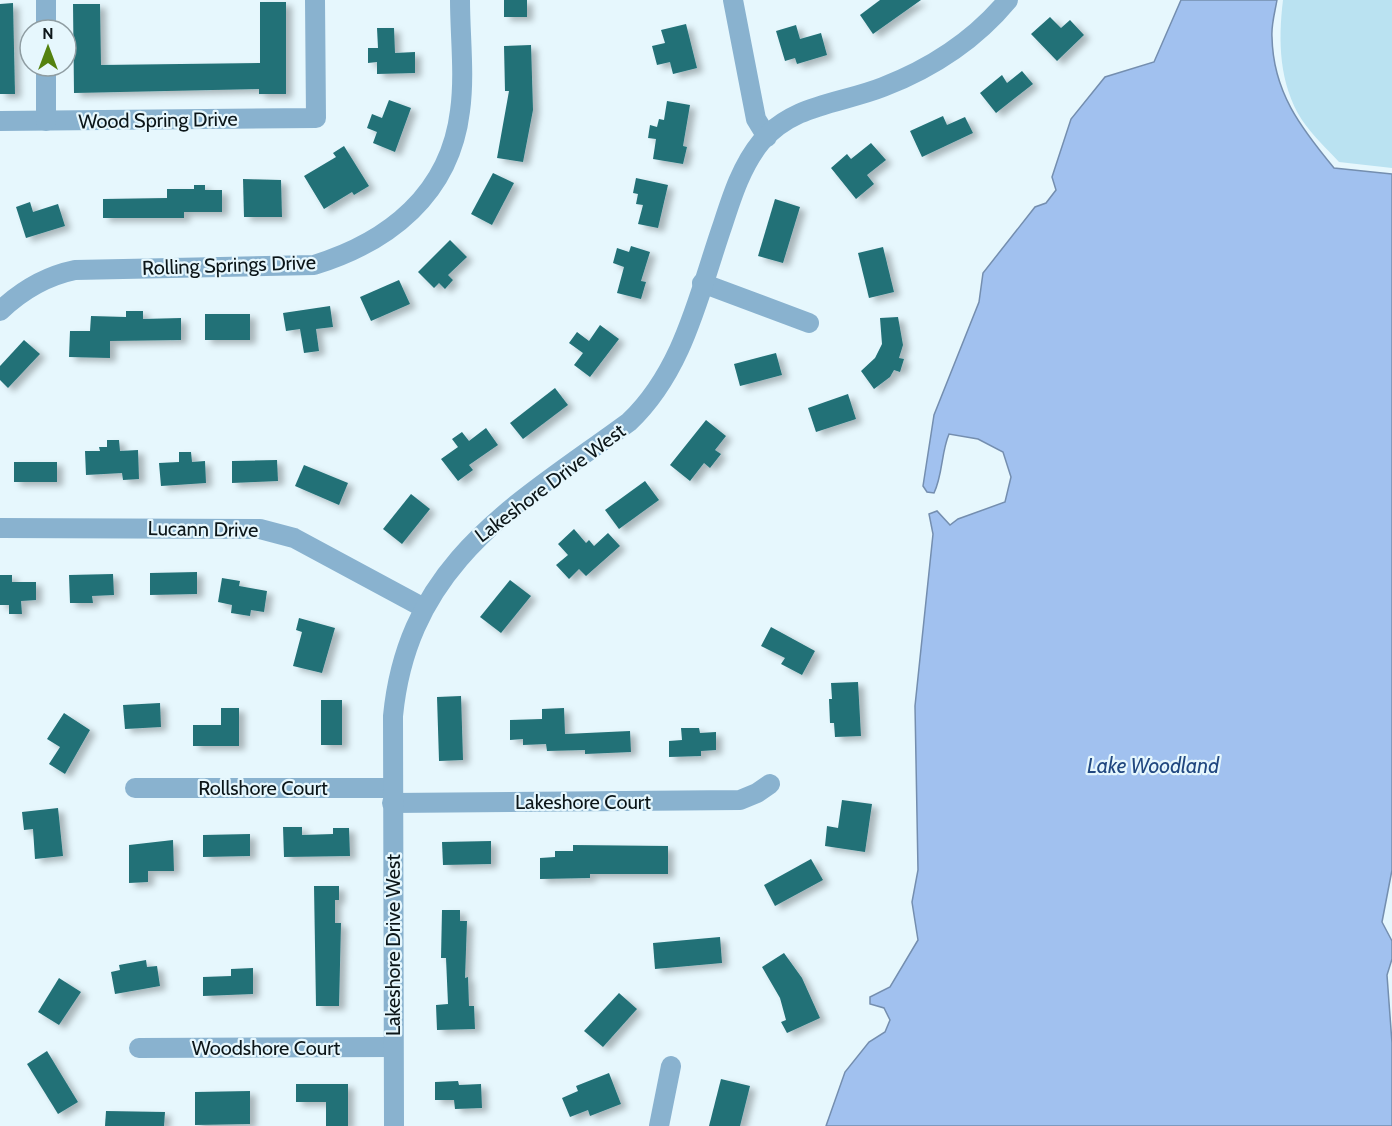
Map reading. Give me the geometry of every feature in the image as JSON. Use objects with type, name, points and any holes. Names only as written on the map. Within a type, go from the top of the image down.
[{"type":"street","points":[[46,0],[46,18]]},
{"type":"street","name":"Wood Spring Drive","points":[[0,121],[316,118],[315,0]]},
{"type":"street","name":"Rolling Springs Drive","points":[[0,310],[15,296],[35,284],[56,274],[75,270],[314,265],[348,255],[376,240],[399,224],[416,207],[443,165],[451,145],[460,111],[460,0]]},
{"type":"street","points":[[733,0],[756,119],[767,137]]},
{"type":"street","name":"Lakeshore Drive West","points":[[394,1126],[392,796],[395,699],[402,659],[424,608],[457,558],[491,523],[629,422],[649,404],[670,370],[685,336],[733,194],[750,158],[767,137],[790,118],[804,111],[883,87],[934,64],[968,41],[1008,0]]},
{"type":"street","points":[[45,121],[46,78]]},
{"type":"street","points":[[702,283],[809,323]]},
{"type":"street","name":"Lucann Drive","points":[[0,528],[260,529],[294,538],[424,608]]},
{"type":"street","name":"Lakeshore Court","points":[[392,796],[740,800],[757,794],[770,784]]},
{"type":"street","name":"Rollshore Court","points":[[135,788],[392,796]]},
{"type":"street","name":"Woodshore Court","points":[[139,1048],[393,1047]]},
{"type":"street","points":[[658,1126],[671,1066]]},
{"type":"shaded area","points":[[1283,0],[1392,0],[1392,168],[1339,162],[1302,120],[1289,92],[1282,62]]},
{"type":"water","name":"Lake Woodland","points":[[1181,0],[1277,0],[1272,37],[1277,75],[1283,92],[1300,123],[1334,168],[1392,174],[1392,870],[1382,922],[1392,941],[1392,959],[1387,975],[1392,1043],[1392,1126],[826,1126],[845,1072],[869,1042],[885,1032],[890,1020],[884,1008],[870,1004],[870,997],[890,987],[918,940],[912,902],[918,870],[915,706],[933,534],[929,514],[937,511],[950,525],[958,519],[1005,502],[1011,477],[1003,452],[978,439],[949,434],[937,486],[934,493],[927,492],[923,486],[934,415],[979,302],[983,273],[1035,207],[1046,203],[1056,190],[1052,177],[1071,119],[1105,77],[1154,62]]},
{"type":"building","points":[[504,0],[527,0],[527,17],[504,17]]},
{"type":"building","points":[[880,0],[921,0],[873,34],[860,15]]},
{"type":"building","points":[[260,2],[286,2],[286,94],[259,94],[259,89],[74,93],[74,78],[78,78],[78,18],[73,18],[73,4],[100,4],[101,65],[260,63]]},
{"type":"building","points":[[13,3],[15,94],[0,94],[0,4]]},
{"type":"building","points":[[1050,17],[1061,28],[1070,20],[1084,35],[1057,61],[1031,34]]},
{"type":"building","points":[[686,24],[697,68],[673,74],[670,62],[657,65],[652,46],[665,43],[661,30]]},
{"type":"building","points":[[796,25],[800,39],[821,33],[827,55],[797,64],[795,58],[785,61],[776,31]]},
{"type":"building","points":[[377,28],[394,28],[395,53],[415,52],[415,73],[377,74],[377,62],[368,63],[368,48],[378,48]]},
{"type":"building","points":[[531,45],[533,110],[523,162],[497,158],[509,91],[505,91],[504,46]]},
{"type":"building","points":[[1022,71],[1033,84],[996,113],[980,93],[1002,75],[1007,83]]},
{"type":"building","points":[[389,100],[411,108],[395,152],[373,143],[377,132],[367,128],[372,114],[382,118]]},
{"type":"building","points":[[667,101],[690,105],[683,146],[687,147],[683,164],[653,159],[656,139],[648,138],[650,125],[657,127],[659,119],[664,120]]},
{"type":"building","points":[[943,116],[947,125],[965,117],[973,133],[922,157],[910,131]]},
{"type":"building","points":[[871,143],[886,160],[867,175],[874,184],[856,199],[831,168],[847,154],[851,159]]},
{"type":"building","points":[[344,146],[369,186],[354,195],[352,192],[324,209],[304,176],[336,157],[333,153]]},
{"type":"building","points":[[493,173],[514,183],[492,225],[471,214]]},
{"type":"building","points":[[636,178],[668,185],[658,228],[638,224],[643,205],[636,204],[638,194],[633,193]]},
{"type":"building","points":[[243,179],[281,180],[282,217],[244,217]]},
{"type":"building","points":[[194,185],[205,185],[205,190],[222,190],[222,212],[184,212],[184,218],[103,218],[103,199],[167,198],[167,189],[194,189]]},
{"type":"building","points":[[775,199],[800,207],[783,263],[758,256]]},
{"type":"building","points":[[30,202],[33,212],[58,204],[65,226],[26,238],[16,207]]},
{"type":"building","points":[[450,240],[467,257],[448,275],[453,280],[445,289],[439,283],[434,288],[418,272]]},
{"type":"building","points":[[631,246],[650,252],[641,281],[646,282],[641,299],[617,293],[624,267],[613,263],[617,248],[629,252]]},
{"type":"building","points":[[883,247],[894,292],[869,298],[858,253]]},
{"type":"building","points":[[399,280],[410,304],[371,321],[360,297]]},
{"type":"building","points":[[330,306],[333,327],[316,329],[319,351],[304,353],[300,329],[286,331],[283,313]]},
{"type":"building","points":[[126,311],[143,311],[143,319],[181,318],[181,340],[110,341],[110,358],[69,357],[70,331],[90,331],[91,316],[126,317]]},
{"type":"building","points":[[205,314],[250,314],[250,340],[205,340]]},
{"type":"building","points":[[898,317],[903,345],[899,358],[904,359],[900,372],[894,370],[890,377],[874,389],[861,371],[875,358],[882,344],[880,318]]},
{"type":"building","points":[[600,325],[619,339],[590,377],[574,365],[583,353],[569,343],[577,332],[589,341]]},
{"type":"building","points":[[24,340],[40,354],[8,388],[0,380],[0,366]]},
{"type":"building","points":[[776,353],[782,375],[740,386],[734,364]]},
{"type":"building","points":[[555,388],[568,405],[523,439],[510,423]]},
{"type":"building","points":[[848,394],[856,419],[816,432],[808,408]]},
{"type":"building","points":[[706,420],[726,436],[715,450],[721,454],[710,468],[704,463],[690,481],[670,465]]},
{"type":"building","points":[[486,428],[498,445],[469,465],[473,470],[458,481],[441,459],[458,447],[452,439],[462,432],[469,441]]},
{"type":"building","points":[[107,440],[119,440],[120,451],[138,450],[139,479],[123,480],[122,473],[86,475],[85,451],[100,451],[99,447],[107,447]]},
{"type":"building","points":[[179,452],[191,452],[192,462],[205,461],[206,483],[161,486],[159,463],[179,462]]},
{"type":"building","points":[[277,460],[278,481],[232,483],[232,461]]},
{"type":"building","points":[[14,462],[57,462],[57,482],[14,482]]},
{"type":"building","points":[[304,465],[348,483],[339,505],[295,486]]},
{"type":"building","points":[[645,481],[659,500],[619,529],[605,510]]},
{"type":"building","points":[[411,494],[430,509],[402,544],[383,529]]},
{"type":"building","points":[[574,529],[586,543],[589,540],[594,546],[608,533],[620,546],[586,576],[579,569],[569,579],[556,565],[568,555],[558,544]]},
{"type":"building","points":[[197,572],[197,594],[150,595],[150,573]]},
{"type":"building","points":[[113,574],[114,595],[92,596],[93,603],[70,603],[69,575]]},
{"type":"building","points":[[0,575],[12,575],[12,582],[36,582],[36,600],[21,601],[22,614],[9,614],[9,605],[0,605]]},
{"type":"building","points":[[222,578],[240,581],[239,586],[267,591],[264,612],[251,610],[250,616],[231,613],[232,605],[218,602]]},
{"type":"building","points":[[510,580],[531,596],[501,633],[480,617]]},
{"type":"building","points":[[299,618],[335,628],[322,673],[293,666],[302,632],[296,630]]},
{"type":"building","points":[[771,627],[815,651],[802,675],[781,664],[785,658],[761,646]]},
{"type":"building","points":[[858,682],[861,736],[835,737],[834,723],[830,723],[831,683]]},
{"type":"building","points":[[461,696],[463,760],[439,761],[437,697]]},
{"type":"building","points":[[321,700],[342,700],[342,745],[321,745]]},
{"type":"building","points":[[160,703],[161,727],[125,729],[123,705]]},
{"type":"building","points":[[221,708],[239,708],[239,746],[193,746],[193,725],[221,725]]},
{"type":"building","points":[[564,708],[565,734],[630,731],[631,752],[585,754],[585,750],[547,751],[546,744],[523,745],[523,739],[510,740],[510,720],[542,719],[542,709]]},
{"type":"building","points":[[64,713],[90,730],[65,774],[49,764],[60,747],[47,739]]},
{"type":"building","points":[[681,728],[699,728],[700,733],[716,732],[716,750],[701,751],[701,756],[669,757],[669,741],[682,740]]},
{"type":"building","points":[[842,800],[872,804],[865,852],[825,846],[827,826],[838,828]]},
{"type":"building","points":[[58,808],[63,856],[35,859],[33,829],[24,830],[22,812]]},
{"type":"building","points":[[283,827],[302,827],[302,835],[333,834],[333,828],[349,828],[350,856],[284,857]]},
{"type":"building","points":[[250,834],[250,856],[203,857],[203,835]]},
{"type":"building","points":[[173,840],[174,871],[148,871],[148,882],[129,883],[129,845]]},
{"type":"building","points":[[491,841],[491,864],[443,865],[442,842]]},
{"type":"building","points":[[573,845],[668,846],[668,874],[590,874],[590,878],[540,879],[540,858],[555,857],[555,851],[573,851]]},
{"type":"building","points":[[811,859],[823,880],[775,906],[764,885]]},
{"type":"building","points":[[314,886],[339,886],[339,900],[335,900],[335,923],[341,923],[339,1006],[316,1006]]},
{"type":"building","points":[[442,910],[460,910],[460,921],[467,921],[465,978],[468,977],[469,1006],[474,1006],[475,1029],[437,1030],[436,1005],[448,1004],[446,958],[441,958]]},
{"type":"building","points":[[720,937],[722,963],[655,969],[653,943]]},
{"type":"building","points":[[784,953],[802,978],[820,1018],[787,1033],[781,1022],[786,1020],[780,998],[762,967]]},
{"type":"building","points":[[146,960],[147,967],[157,966],[160,986],[115,994],[111,972],[120,970],[119,965]]},
{"type":"building","points":[[253,968],[253,994],[203,996],[203,977],[231,976],[231,969]]},
{"type":"building","points":[[59,978],[81,992],[59,1025],[38,1012]]},
{"type":"building","points":[[619,993],[637,1009],[603,1047],[584,1031]]},
{"type":"building","points":[[47,1051],[78,1102],[58,1114],[27,1064]]},
{"type":"building","points":[[609,1073],[621,1104],[590,1116],[588,1110],[570,1117],[562,1098],[578,1091],[576,1086]]},
{"type":"building","points":[[721,1079],[750,1086],[740,1126],[709,1126]]},
{"type":"building","points":[[458,1081],[459,1085],[481,1084],[482,1108],[455,1109],[454,1100],[435,1100],[435,1082]]},
{"type":"building","points":[[296,1084],[348,1084],[348,1126],[326,1126],[326,1102],[296,1102]]},
{"type":"building","points":[[250,1091],[250,1124],[195,1125],[195,1092]]},
{"type":"building","points":[[106,1111],[165,1112],[164,1126],[105,1126]]}]
